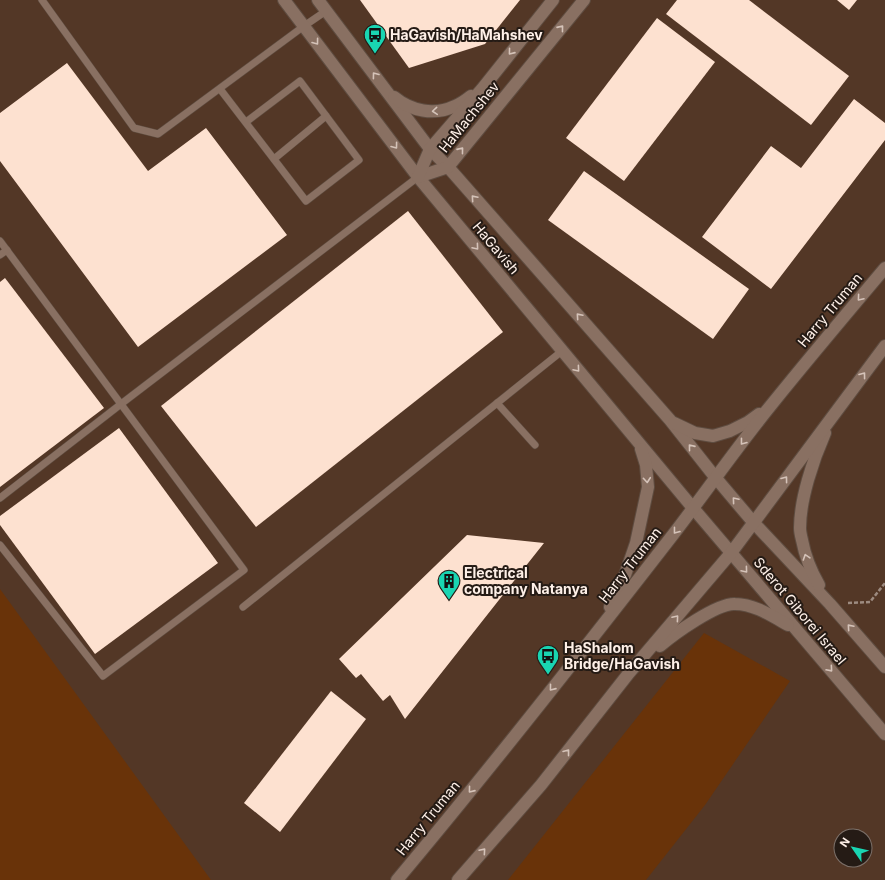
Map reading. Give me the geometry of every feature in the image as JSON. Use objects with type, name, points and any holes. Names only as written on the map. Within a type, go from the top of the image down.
[{"type":"street","name":"HaGavish","points":[[284,0],[418,177],[693,508]]},
{"type":"street","name":"HaGavish","points":[[318,0],[430,149],[448,167],[670,420],[715,477]]},
{"type":"street","name":"HaMachshev","points":[[418,177],[430,149],[482,89],[553,0]]},
{"type":"street","name":"HaMachshev","points":[[418,177],[448,167],[584,0]]},
{"type":"street","points":[[387,92],[412,108],[425,111],[438,111],[454,107],[482,89]]},
{"type":"street","name":"Harry Truman","points":[[397,880],[448,819],[601,628],[715,477],[772,405],[885,268]]},
{"type":"street","points":[[458,880],[541,785],[629,673],[731,553],[885,346]]},
{"type":"street","points":[[670,420],[695,433],[712,436],[730,431],[748,422],[772,405]]},
{"type":"street","points":[[830,604],[812,574],[805,554],[800,529],[802,507],[809,478],[819,447],[832,416]]},
{"type":"street","points":[[601,628],[625,575],[636,543],[648,488],[646,465],[639,442]]},
{"type":"street","name":"Sderot Giborei Israel","points":[[715,477],[753,522],[830,604],[885,667]]},
{"type":"street","name":"Sderot Giborei Israel","points":[[693,508],[885,734]]},
{"type":"street","points":[[629,673],[671,637],[719,607],[733,603],[749,605],[761,610],[796,630]]},
{"type":"lane","points":[[42,0],[134,128],[158,134],[326,11]]},
{"type":"lane","points":[[220,88],[306,201],[359,160],[300,81],[246,122]]},
{"type":"lane","points":[[274,159],[326,116]]},
{"type":"lane","points":[[0,498],[418,177]]},
{"type":"lane","points":[[0,241],[244,570],[102,676],[0,545]]},
{"type":"lane","points":[[0,255],[7,250]]},
{"type":"lane","points":[[243,607],[562,351]]},
{"type":"lane","points":[[498,403],[535,444]]},
{"type":"path","points":[[830,604],[870,602],[885,583]]},
{"type":"shaded area","points":[[0,0],[885,0],[885,880],[7,880],[0,873]]},
{"type":"shaded area","points":[[0,589],[211,880],[0,880]]},
{"type":"shaded area","points":[[704,633],[790,681],[705,805],[646,880],[508,880]]},
{"type":"building","points":[[360,0],[520,0],[485,44],[409,68]]},
{"type":"building","points":[[677,0],[749,0],[849,76],[811,125],[666,14]]},
{"type":"building","points":[[837,0],[857,0],[849,10]]},
{"type":"building","points":[[657,18],[715,62],[624,181],[566,138]]},
{"type":"building","points":[[67,63],[148,171],[206,128],[287,235],[138,347],[0,161],[0,113]]},
{"type":"building","points":[[854,99],[885,123],[885,140],[771,289],[702,237],[771,146],[801,168]]},
{"type":"building","points":[[584,171],[749,289],[713,339],[548,220]]},
{"type":"building","points":[[408,211],[503,332],[256,527],[161,406]]},
{"type":"building","points":[[5,278],[104,408],[0,487],[0,282]]},
{"type":"building","points":[[119,428],[218,563],[95,654],[0,525],[0,516]]},
{"type":"building","name":"Electrical company Natanya","points":[[467,535],[544,543],[405,719],[390,695],[383,701],[361,674],[356,678],[339,659]]},
{"type":"building","points":[[331,691],[366,719],[280,832],[244,803]]},
{"type":"place","name":"HaGavish/HaMahshev","points":[[375,54]]},
{"type":"place","name":"Electrical company Natanya","points":[[449,600]]},
{"type":"place","name":"HaShalom Bridge/HaGavish","points":[[548,676]]}]
